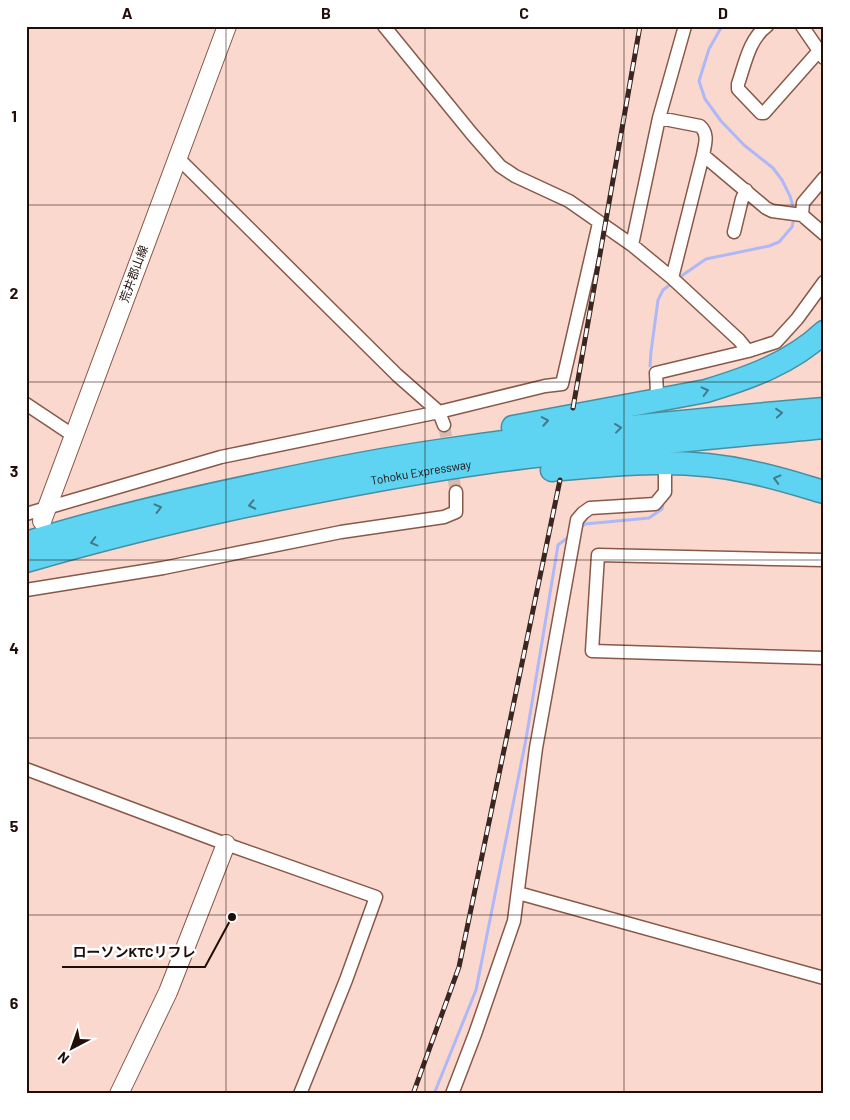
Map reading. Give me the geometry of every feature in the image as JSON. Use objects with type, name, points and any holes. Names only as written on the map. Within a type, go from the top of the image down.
[{"type":"highway","points":[[296,486],[363,457],[436,441],[706,391],[744,379],[782,362],[824,332]]},
{"type":"highway","name":"Tohoku Expressway","points":[[26,561],[170,523],[296,486],[438,451],[658,424],[824,409]]},
{"type":"highway","name":"Tohoku Expressway","points":[[26,543],[164,506],[296,486],[660,442],[824,428]]},
{"type":"highway","points":[[296,486],[372,492],[483,476],[625,463],[662,463],[750,471],[824,492]]},
{"type":"main road","name":"荒井郡山線","points":[[45,514],[227,26]]},
{"type":"main road","points":[[120,1094],[168,992],[226,844]]},
{"type":"street","points":[[384,26],[500,166],[515,176],[569,201],[632,245],[672,278],[739,340],[748,351]]},
{"type":"street","points":[[632,245],[659,118],[685,26]]},
{"type":"street","points":[[767,26],[759,32],[751,47],[738,84],[738,89],[761,113],[764,113],[822,54],[802,26]]},
{"type":"street","points":[[659,118],[700,126],[706,135],[704,155],[672,278]]},
{"type":"street","points":[[704,155],[769,210],[802,215],[824,234]]},
{"type":"street","points":[[178,158],[397,375],[438,412],[444,425]]},
{"type":"street","points":[[802,215],[803,203],[824,178]]},
{"type":"street","points":[[734,232],[746,190]]},
{"type":"street","points":[[26,514],[45,514],[221,457],[438,412],[545,386],[562,384],[599,223]]},
{"type":"street","points":[[657,393],[656,374],[776,342],[782,337],[824,282]]},
{"type":"street","points":[[26,404],[74,436]]},
{"type":"street","points":[[452,1094],[514,921],[536,748],[577,520],[590,508],[655,504],[665,492],[665,473]]},
{"type":"street","points":[[26,590],[163,568],[341,532],[444,517],[456,512],[456,492]]},
{"type":"street","points":[[824,560],[598,555],[592,651],[824,658]]},
{"type":"street","points":[[26,769],[226,844],[376,897],[346,980],[300,1094]]},
{"type":"street","points":[[518,892],[824,978]]},
{"type":"waterway","points":[[722,26],[709,49],[699,81],[705,99],[721,121],[744,145],[773,168],[782,180],[794,210]]},
{"type":"waterway","points":[[677,279],[706,259],[769,246],[779,242],[792,227],[794,218]]},
{"type":"waterway","points":[[650,366],[658,300],[663,290],[672,283]]},
{"type":"waterway","points":[[581,527],[585,524],[649,518],[662,509],[663,503]]},
{"type":"waterway","points":[[434,1094],[476,990],[526,739],[558,545],[570,536]]},
{"type":"tunnel","points":[[444,425],[456,492]]},
{"type":"railway","points":[[573,408],[640,26]]},
{"type":"railway","points":[[413,1094],[459,967],[560,480]]},
{"type":"place","name":"ローソンKTCリフレ","points":[[232,917]]}]
